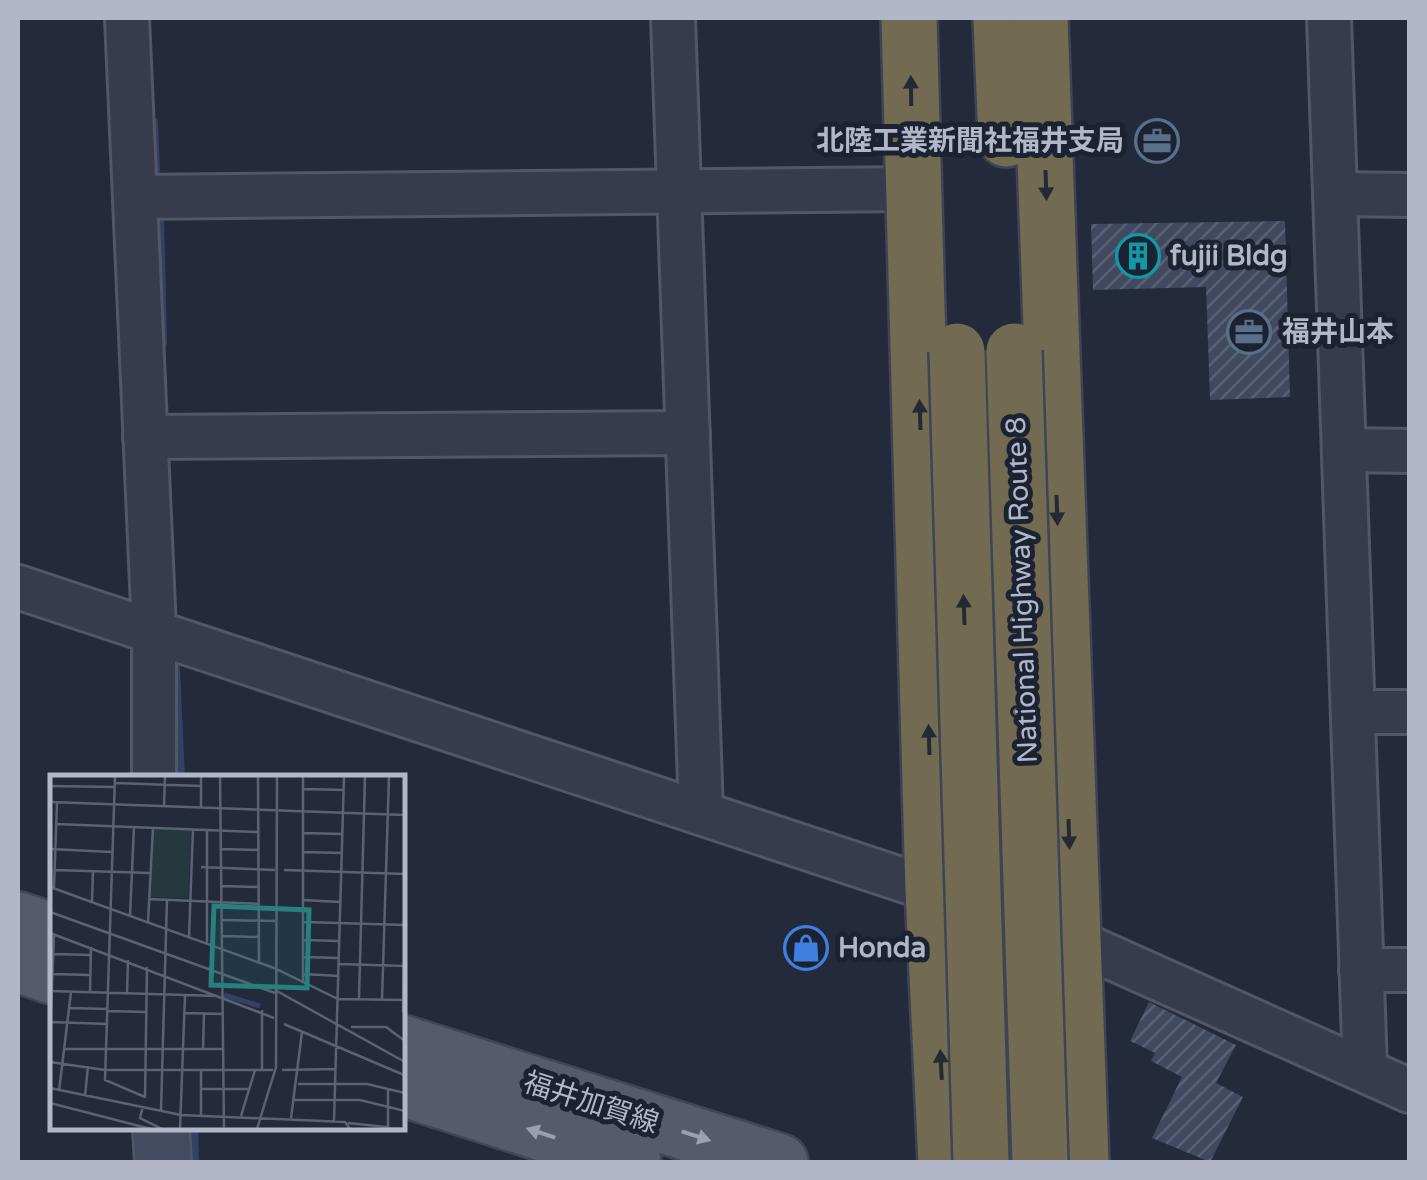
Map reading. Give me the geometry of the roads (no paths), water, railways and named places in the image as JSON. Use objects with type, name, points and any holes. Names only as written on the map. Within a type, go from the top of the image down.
[{"type":"highway","points":[[909,18],[933,890],[946,1162]]},
{"type":"highway","name":"National Highway Route 8","points":[[944,18],[981,1162]]},
{"type":"highway","name":"National Highway Route 8","points":[[1002,18],[1040,1162]]},
{"type":"highway","points":[[1040,18],[1080,1162]]},
{"type":"main road","points":[[18,920],[50,930]]},
{"type":"main road","points":[[18,964],[50,975]]},
{"type":"main road","name":"福井加賀線","points":[[405,1044],[780,1162]]},
{"type":"main road","name":"福井加賀線","points":[[405,1089],[633,1162]]},
{"type":"street","points":[[127,18],[154,630],[154,775]]},
{"type":"street","points":[[673,18],[701,812]]},
{"type":"street","points":[[1329,18],[1365,1070]]},
{"type":"street","points":[[134,197],[914,189]]},
{"type":"street","points":[[1335,194],[1410,194]]},
{"type":"street","points":[[145,438],[688,433]]},
{"type":"street","points":[[1344,450],[1410,451]]},
{"type":"street","points":[[18,587],[701,812],[1072,940],[1410,1091]]},
{"type":"street","points":[[1353,712],[1410,712]]},
{"type":"street","points":[[1361,970],[1410,970]]},
{"type":"street","points":[[161,1130],[163,1162]]},
{"type":"waterway","points":[[153,122],[155,171]]},
{"type":"waterway","points":[[159,214],[162,343]]},
{"type":"waterway","points":[[175,669],[180,775]]},
{"type":"waterway","points":[[193,1130],[194,1162]]},
{"type":"place","name":"北陸工業新聞社福井支局","points":[[1157,141]]},
{"type":"place","name":"fujii Bldg","points":[[1138,256]]},
{"type":"place","name":"福井山本","points":[[1249,332]]},
{"type":"place","name":"Honda","points":[[806,948]]}]
